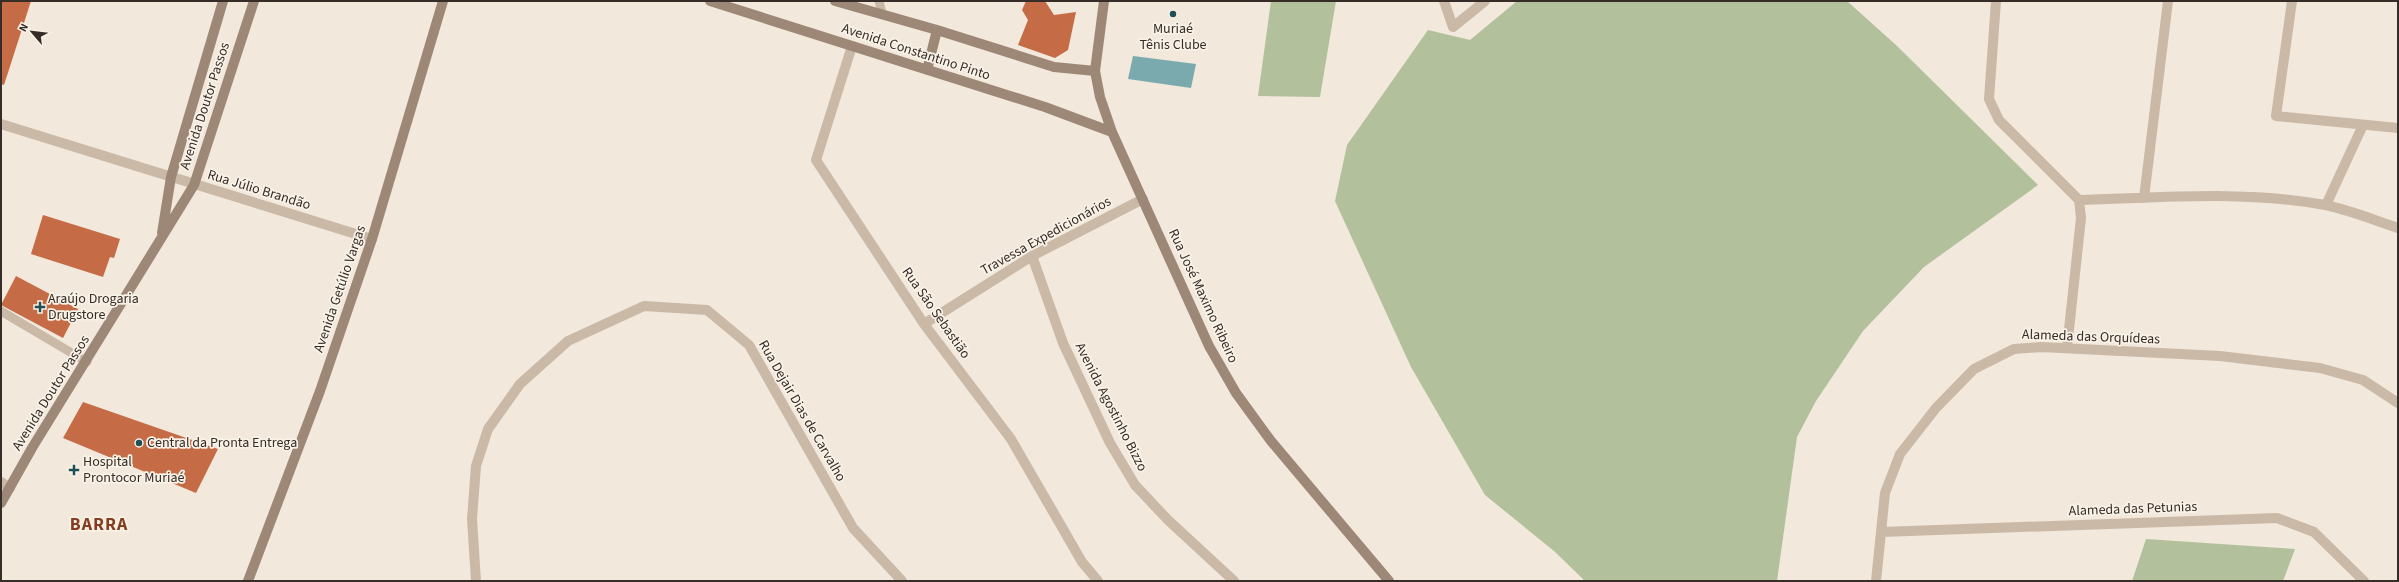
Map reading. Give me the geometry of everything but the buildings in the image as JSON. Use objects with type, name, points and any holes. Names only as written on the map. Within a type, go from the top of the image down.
[{"type":"street","name":"Avenida Doutor Passos","points":[[162,237],[171,177],[223,1]]},
{"type":"street","name":"Avenida Doutor Passos","points":[[1,503],[194,185],[254,1]]},
{"type":"street","name":"Avenida Getúlio Vargas","points":[[248,581],[320,391],[372,239],[443,1]]},
{"type":"street","name":"Avenida Constantino Pinto","points":[[710,1],[1045,107],[1112,132]]},
{"type":"street","name":"Avenida Constantino Pinto","points":[[835,1],[882,13],[1054,67],[1095,71]]},
{"type":"street","name":"Rua José Maximo Ribeiro","points":[[1104,1],[1095,71],[1100,97],[1112,132],[1209,346],[1236,394],[1271,441],[1389,581]]},
{"type":"street","points":[[1444,1],[1453,28],[1485,1]]},
{"type":"street","points":[[1996,1],[1989,99],[1999,120],[2079,200],[2081,218],[2067,348]]},
{"type":"street","points":[[2144,198],[2168,1]]},
{"type":"street","points":[[2292,1],[2276,116],[2398,128]]},
{"type":"street","points":[[927,70],[937,30]]},
{"type":"street","name":"Rua São Sebastião","points":[[852,46],[816,160],[924,324],[1011,439],[1082,562],[1098,581]]},
{"type":"street","name":"Rua Júlio Brandão","points":[[1,124],[372,239]]},
{"type":"street","points":[[2326,205],[2363,125]]},
{"type":"street","points":[[2079,200],[2231,196],[2326,205],[2398,228]]},
{"type":"street","name":"Travessa Expedicionários","points":[[924,324],[1032,256],[1142,199]]},
{"type":"street","name":"Avenida Agostinho Bizzo","points":[[1032,256],[1063,343],[1110,443],[1134,485],[1168,520],[1234,581]]},
{"type":"street","name":"Rua Dejair Dias de Carvalho","points":[[476,581],[472,512],[476,466],[488,429],[520,384],[568,341],[644,306],[707,310],[749,345],[853,528],[902,581]]},
{"type":"street","name":"Alameda das Orquídeas","points":[[1876,581],[1884,493],[1900,454],[1936,408],[1974,369],[2014,349],[2040,347],[2220,356],[2320,368],[2363,380],[2398,403]]},
{"type":"street","points":[[1,482],[10,488]]},
{"type":"street","name":"Alameda das Petunias","points":[[1881,532],[2277,518],[2314,532],[2364,581]]},
{"type":"lane","points":[[879,1],[882,13]]},
{"type":"lane","points":[[1,311],[87,362]]},
{"type":"green space","points":[[1271,1],[1336,1],[1320,97],[1258,96]]},
{"type":"green space","points":[[1517,1],[1847,1],[1896,45],[2038,185],[1924,267],[1863,331],[1816,401],[1797,437],[1777,581],[1585,581],[1554,551],[1485,495],[1411,367],[1335,201],[1347,145],[1428,30],[1470,40]]},
{"type":"green space","points":[[2146,539],[2295,549],[2283,581],[2132,581]]},
{"type":"water","points":[[1133,56],[1196,64],[1191,88],[1128,79]]},
{"type":"place","name":"Muriaé Tênis Clube","points":[[1173,14]]},
{"type":"place","name":"Araújo Drogaria Drugstore","points":[[40,307]]},
{"type":"place","name":"Central da Pronta Entrega","points":[[139,443]]},
{"type":"place","name":"Hospital Prontocor Muriaé","points":[[74,470]]},
{"type":"district","name":"BARRA","points":[[99,524]]}]
